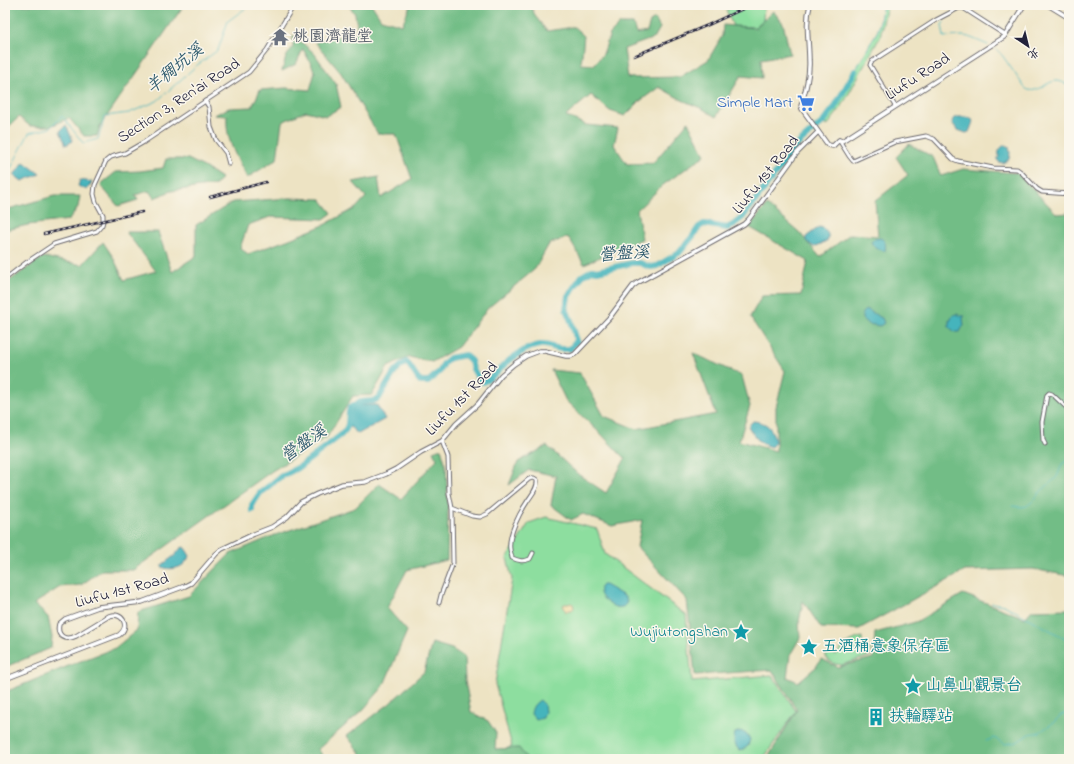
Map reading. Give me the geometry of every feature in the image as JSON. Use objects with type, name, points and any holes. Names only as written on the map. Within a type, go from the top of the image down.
[{"type":"street","name":"Section 3, Ren'ai Road","points":[[5,279],[54,244],[97,231],[102,225],[103,221],[94,194],[95,185],[106,161],[111,157],[133,149],[249,72],[258,63],[267,50],[294,5]]},
{"type":"street","points":[[810,5],[808,14],[810,63],[801,106],[818,132]]},
{"type":"street","name":"Liufu Road","points":[[818,132],[828,145],[833,146],[839,140],[842,141],[1005,35],[1024,5]]},
{"type":"street","points":[[1048,5],[1069,18]]},
{"type":"street","points":[[895,106],[870,65],[871,62],[936,20],[959,8],[963,8],[1005,35]]},
{"type":"street","points":[[206,101],[209,107],[212,127],[216,140],[226,153],[229,164]]},
{"type":"street","name":"Liufu 1st Road","points":[[5,679],[119,635],[125,628],[123,620],[118,615],[113,614],[71,639],[66,639],[62,637],[59,631],[59,624],[65,619],[98,608],[142,602],[191,583],[222,549],[272,527],[287,517],[301,502],[342,484],[365,482],[386,474],[442,441],[456,424],[478,404],[501,375],[526,356],[539,351],[545,351],[571,356],[610,317],[632,286],[637,282],[744,224],[797,153],[818,132]]},
{"type":"street","points":[[839,140],[854,161],[895,142],[926,136],[934,139],[958,161],[994,168],[1017,169],[1042,192],[1069,194]]},
{"type":"street","points":[[1045,444],[1043,440],[1042,422],[1047,395],[1049,393],[1052,394],[1069,410]]},
{"type":"street","points":[[439,603],[440,595],[453,563],[452,508],[449,493],[448,457],[442,441]]},
{"type":"street","points":[[452,508],[472,516],[480,517],[487,514],[529,479],[534,478],[537,480],[537,486],[515,523],[511,537],[510,549],[512,558],[520,561],[530,559],[533,553]]},
{"type":"green space","points":[[5,5],[184,5],[100,126],[97,136],[84,136],[69,118],[51,126],[30,126],[19,117],[5,130]]},
{"type":"green space","points":[[348,5],[372,5],[381,19],[402,25],[410,6],[409,5],[531,5],[535,16],[547,31],[574,27],[584,36],[581,64],[594,65],[603,54],[610,34],[620,24],[633,24],[636,34],[647,32],[650,22],[655,19],[660,28],[654,38],[624,49],[628,78],[680,77],[708,60],[722,36],[723,25],[755,28],[773,11],[783,23],[790,54],[761,59],[762,78],[741,76],[716,117],[659,87],[640,101],[625,116],[610,111],[591,95],[566,116],[586,125],[618,128],[614,145],[627,164],[653,163],[688,122],[705,155],[663,185],[637,210],[642,239],[584,264],[568,237],[549,244],[535,269],[488,308],[458,347],[432,362],[409,357],[388,367],[372,395],[353,396],[327,437],[272,471],[133,570],[102,570],[81,585],[60,587],[34,604],[48,617],[52,637],[51,648],[5,667],[5,284],[43,257],[82,265],[103,242],[113,257],[124,280],[156,271],[126,232],[158,232],[172,272],[196,256],[196,225],[233,202],[290,198],[321,199],[332,213],[324,219],[270,217],[248,225],[240,248],[248,254],[324,225],[356,208],[366,197],[353,182],[378,177],[381,198],[412,179],[396,134],[378,134],[341,73],[315,42],[358,32],[355,14]]},
{"type":"green space","points":[[736,5],[768,5],[764,7],[763,20],[755,27],[733,26],[726,10]]},
{"type":"green space","points":[[883,5],[887,5],[880,37],[841,108],[827,126],[823,123],[834,108],[878,30]]},
{"type":"green space","points":[[293,35],[314,53],[336,84],[341,107],[326,116],[306,111],[282,122],[277,159],[247,178],[230,141],[227,116],[214,115],[229,108],[252,107],[260,90],[286,88],[310,90],[315,72],[303,49],[296,64],[282,71],[286,57],[293,47]]},
{"type":"green space","points":[[909,144],[933,157],[941,176],[963,169],[1017,173],[1057,214],[1069,213],[1069,576],[1033,569],[965,571],[859,629],[821,628],[803,601],[799,622],[800,638],[790,655],[787,677],[798,682],[816,667],[821,659],[838,667],[873,658],[875,633],[916,622],[963,594],[1025,618],[1032,610],[1069,609],[1069,759],[767,759],[797,710],[772,670],[695,675],[687,600],[637,547],[642,520],[612,526],[583,514],[571,520],[551,505],[556,476],[529,470],[509,485],[518,462],[547,446],[579,475],[606,493],[625,459],[566,401],[551,370],[580,373],[604,416],[636,429],[716,414],[693,353],[742,376],[750,406],[739,441],[776,451],[776,407],[785,371],[750,317],[762,296],[801,295],[808,261],[749,227],[767,205],[799,232],[820,257],[850,234],[878,236],[875,201],[908,175],[896,157]]},
{"type":"green space","points":[[166,159],[188,159],[221,178],[216,185],[171,191],[154,198],[149,191],[135,195],[138,200],[118,206],[101,186],[101,184],[116,172],[163,168]]},
{"type":"green space","points":[[54,196],[80,196],[78,207],[69,220],[28,225],[5,230],[5,210]]},
{"type":"green space","points":[[441,448],[446,466],[448,511],[447,560],[407,570],[387,608],[407,631],[383,687],[362,711],[318,749],[325,759],[5,759],[5,692],[115,648],[137,630],[138,612],[189,596],[230,554],[275,535],[355,508],[379,484],[401,499],[437,459],[433,451]]},
{"type":"green space","points":[[546,517],[597,529],[605,554],[686,615],[692,682],[772,675],[796,711],[763,759],[487,759],[512,746],[495,684],[512,579],[507,558],[529,523]]},
{"type":"green space","points":[[862,637],[862,643],[865,647],[870,648],[870,656],[842,665],[835,664],[826,659],[826,654],[829,652],[836,655],[848,643]]},
{"type":"green space","points":[[432,643],[452,649],[464,657],[465,681],[471,712],[488,721],[496,733],[495,749],[519,748],[526,757],[525,759],[365,759],[347,736],[389,704],[424,672]]},
{"type":"sand","points":[[570,603],[573,604],[574,608],[566,612],[563,605]]},
{"type":"water","points":[[958,117],[972,119],[973,122],[969,132],[966,133],[958,130],[952,123],[953,119]]},
{"type":"water","points":[[66,125],[73,141],[66,145],[60,131]]},
{"type":"water","points":[[1005,145],[1009,147],[1010,153],[1009,159],[1003,163],[997,160],[1000,149]]},
{"type":"water","points":[[24,162],[40,174],[22,181],[14,175]]},
{"type":"water","points":[[80,180],[92,182],[87,190],[78,186]]},
{"type":"water","points":[[819,227],[823,228],[828,234],[828,240],[814,247],[806,241],[806,237]]},
{"type":"water","points":[[881,238],[886,247],[885,251],[877,248],[871,242],[874,239]]},
{"type":"water","points":[[866,309],[882,318],[884,323],[880,326],[868,324],[862,319],[862,313]]},
{"type":"water","points":[[957,314],[965,316],[963,318],[964,326],[960,332],[955,332],[949,327],[949,320],[950,321],[953,315]]},
{"type":"water","points":[[361,405],[377,405],[385,419],[358,434],[350,427],[350,418],[351,411]]},
{"type":"water","points":[[753,421],[766,424],[771,429],[775,442],[771,447],[760,442],[752,433],[748,426]]},
{"type":"water","points":[[184,547],[190,556],[184,564],[173,568],[162,567],[162,565]]},
{"type":"water","points":[[602,585],[605,585],[624,596],[627,600],[626,604],[623,607],[617,607],[606,601],[600,592]]},
{"type":"water","points":[[540,700],[544,704],[545,712],[543,718],[536,720],[531,712],[536,703]]},
{"type":"water","points":[[741,731],[750,739],[748,746],[739,750],[734,742],[734,738],[735,733]]},
{"type":"waterway","name":"羊稠坑溪","points":[[5,167],[11,168],[29,133],[50,128],[62,116],[83,143],[98,139],[105,116],[129,113],[157,101],[196,66],[218,50],[228,21],[250,5]]},
{"type":"waterway","name":"營盤溪","points":[[855,71],[878,30],[883,5]]},
{"type":"waterway","points":[[944,22],[942,25],[944,37],[969,37],[988,45]]},
{"type":"waterway","points":[[993,46],[1002,55],[1025,88],[1029,90],[1036,90],[1056,81],[1069,85]]},
{"type":"waterway","name":"營盤溪","points":[[252,510],[252,505],[260,493],[280,477],[301,466],[341,435],[346,430],[350,408],[361,402],[373,401],[379,398],[395,371],[406,362],[421,382],[428,382],[440,371],[444,363],[450,358],[465,355],[471,361],[473,369],[479,379],[483,382],[492,377],[504,365],[520,353],[535,346],[543,345],[561,349],[570,349],[577,341],[566,309],[568,296],[582,276],[592,270],[597,271],[632,263],[640,263],[650,267],[657,266],[679,253],[699,227],[704,224],[727,228],[733,225],[743,217],[798,144],[823,122],[834,108],[855,71]]},
{"type":"waterway","points":[[1012,506],[1027,506],[1057,477],[1062,464],[1069,459]]},
{"type":"waterway","points":[[992,603],[1004,605],[1069,642]]},
{"type":"waterway","points":[[986,741],[994,738],[1005,744],[1017,742],[1029,734],[1040,732],[1061,715],[1069,712]]},
{"type":"railway","points":[[634,56],[751,5]]},
{"type":"railway","points":[[210,197],[266,182]]},
{"type":"railway","points":[[44,234],[142,212]]},
{"type":"place","name":"桃園濟龍堂","points":[[280,37]]},
{"type":"place","name":"Simple Mart","points":[[806,103]]},
{"type":"place","name":"Wujiutongshan","points":[[741,632]]},
{"type":"place","name":"五酒桶意象保存區","points":[[809,647]]},
{"type":"place","name":"山鼻山觀景台","points":[[913,686]]},
{"type":"place","name":"扶輪驛站","points":[[876,717]]}]
